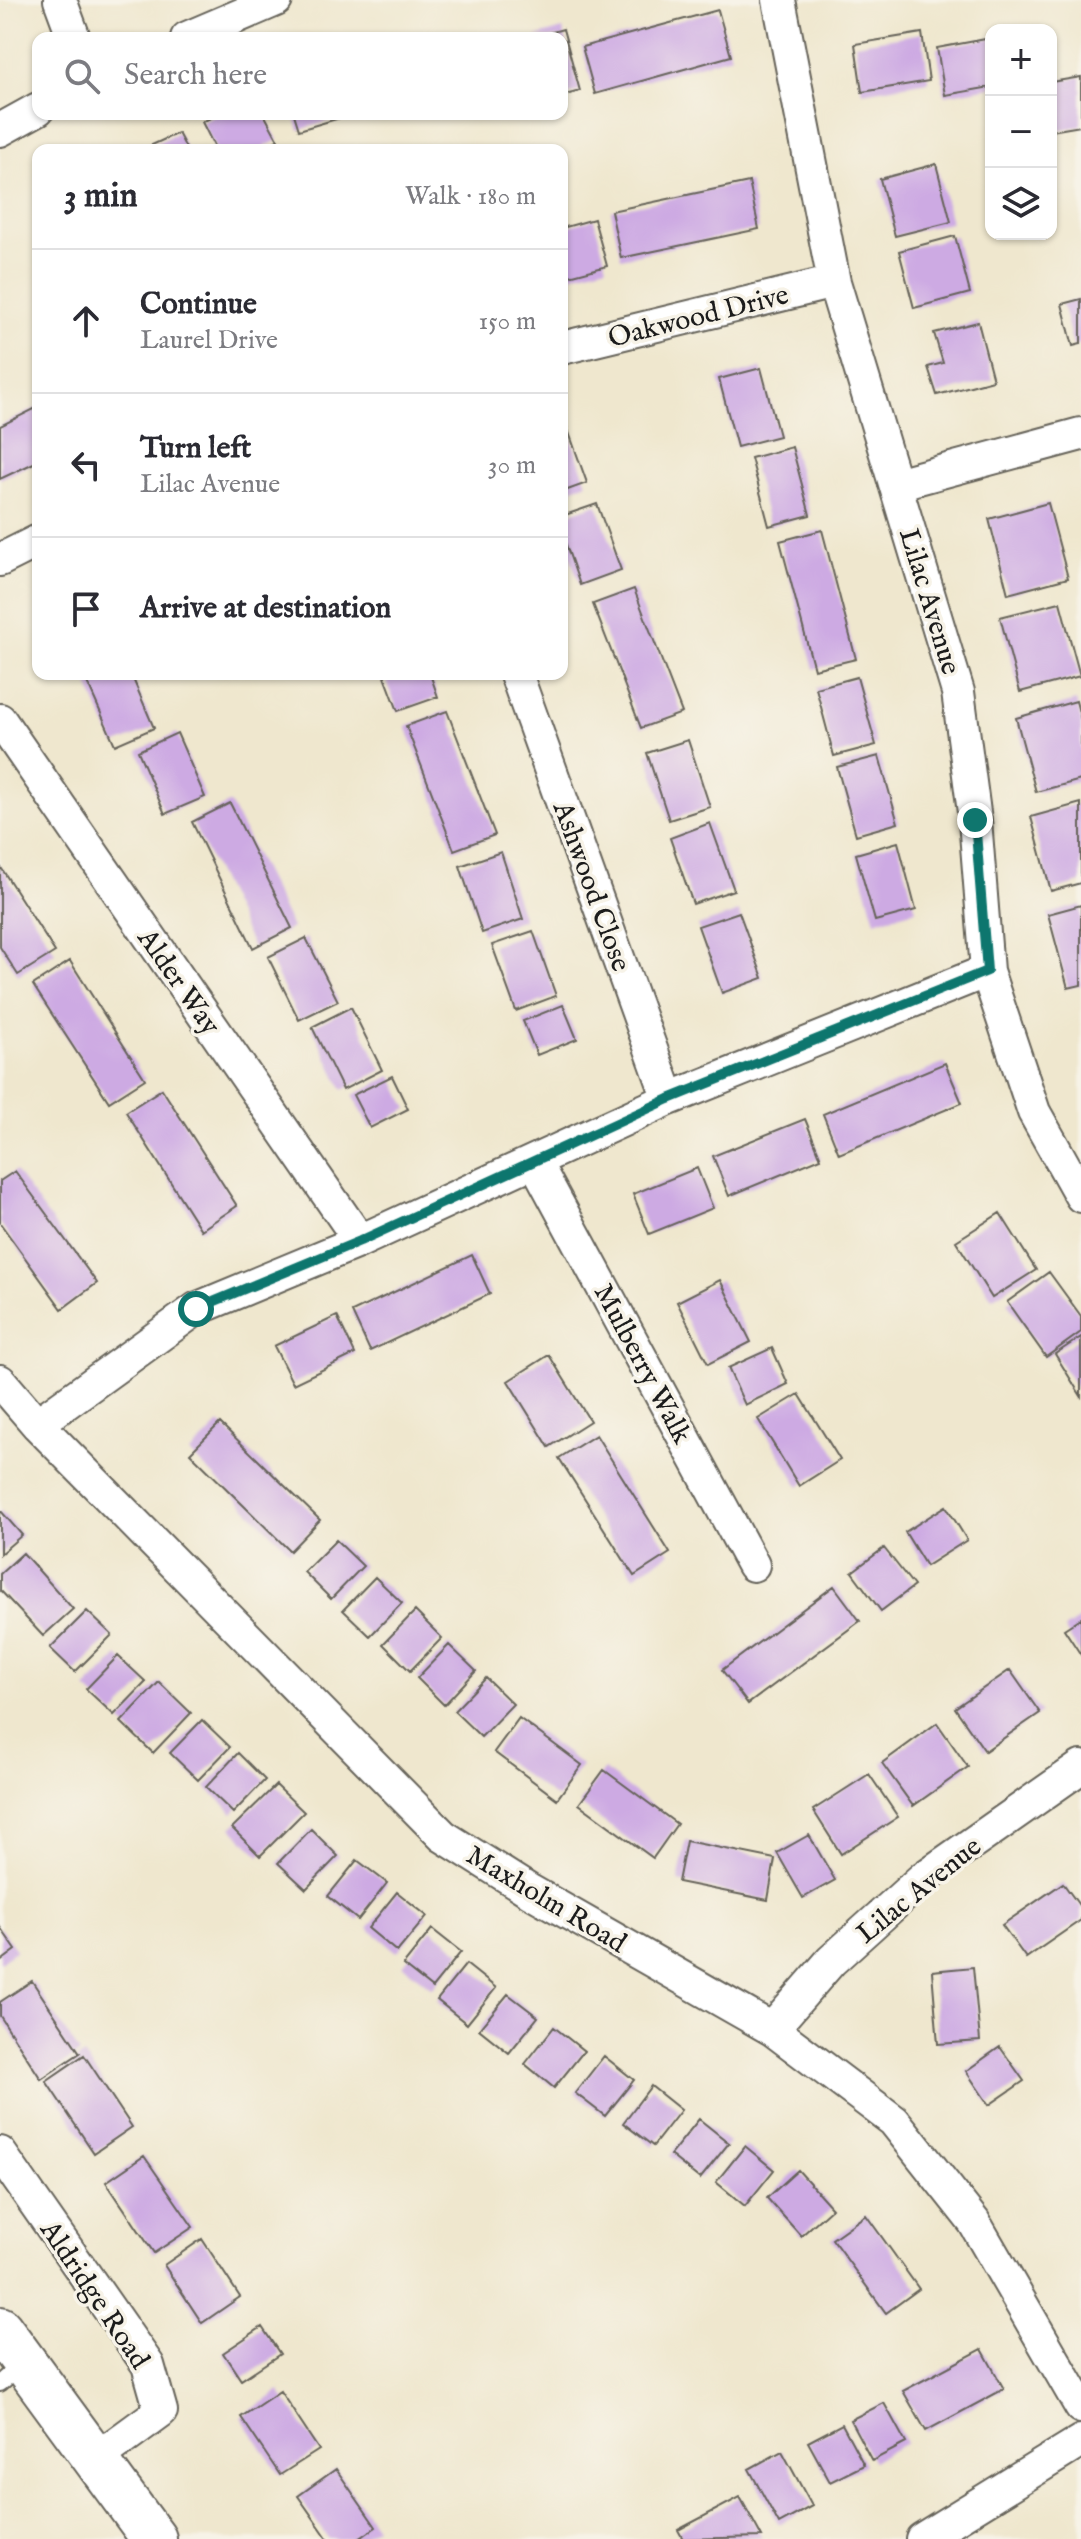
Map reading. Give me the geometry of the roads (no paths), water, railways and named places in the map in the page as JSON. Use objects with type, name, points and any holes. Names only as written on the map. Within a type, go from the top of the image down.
[{"type":"street","points":[[60,0],[72,32]]},
{"type":"street","points":[[201,32],[276,0]]},
{"type":"street","name":"Lilac Avenue","points":[[779,0],[834,282],[958,692],[975,820],[987,971],[1034,1112],[1081,1196]]},
{"type":"street","points":[[0,130],[32,112]]},
{"type":"street","name":"Oakwood Drive","points":[[568,347],[834,282]]},
{"type":"street","points":[[896,484],[1081,434]]},
{"type":"street","points":[[0,560],[32,544]]},
{"type":"street","name":"Ashwood Close","points":[[518,680],[669,1099]]},
{"type":"street","name":"Alder Way","points":[[0,720],[360,1241]]},
{"type":"street","points":[[37,1424],[196,1309],[360,1241],[669,1099],[987,971]]},
{"type":"street","name":"Mulberry Walk","points":[[535,1162],[753,1565]]},
{"type":"street","name":"Maxholm Road","points":[[0,1381],[37,1424],[443,1836],[530,1891],[772,2029],[894,2121],[974,2222],[1081,2407]]},
{"type":"street","name":"Lilac Avenue","points":[[772,2029],[831,1961],[923,1878],[1081,1767]]},
{"type":"street","name":"Aldridge Road","points":[[0,2153],[148,2365],[161,2411],[94,2460]]},
{"type":"street","points":[[8,2358],[94,2460],[154,2539]]},
{"type":"street","points":[[922,2539],[1081,2441]]}]
